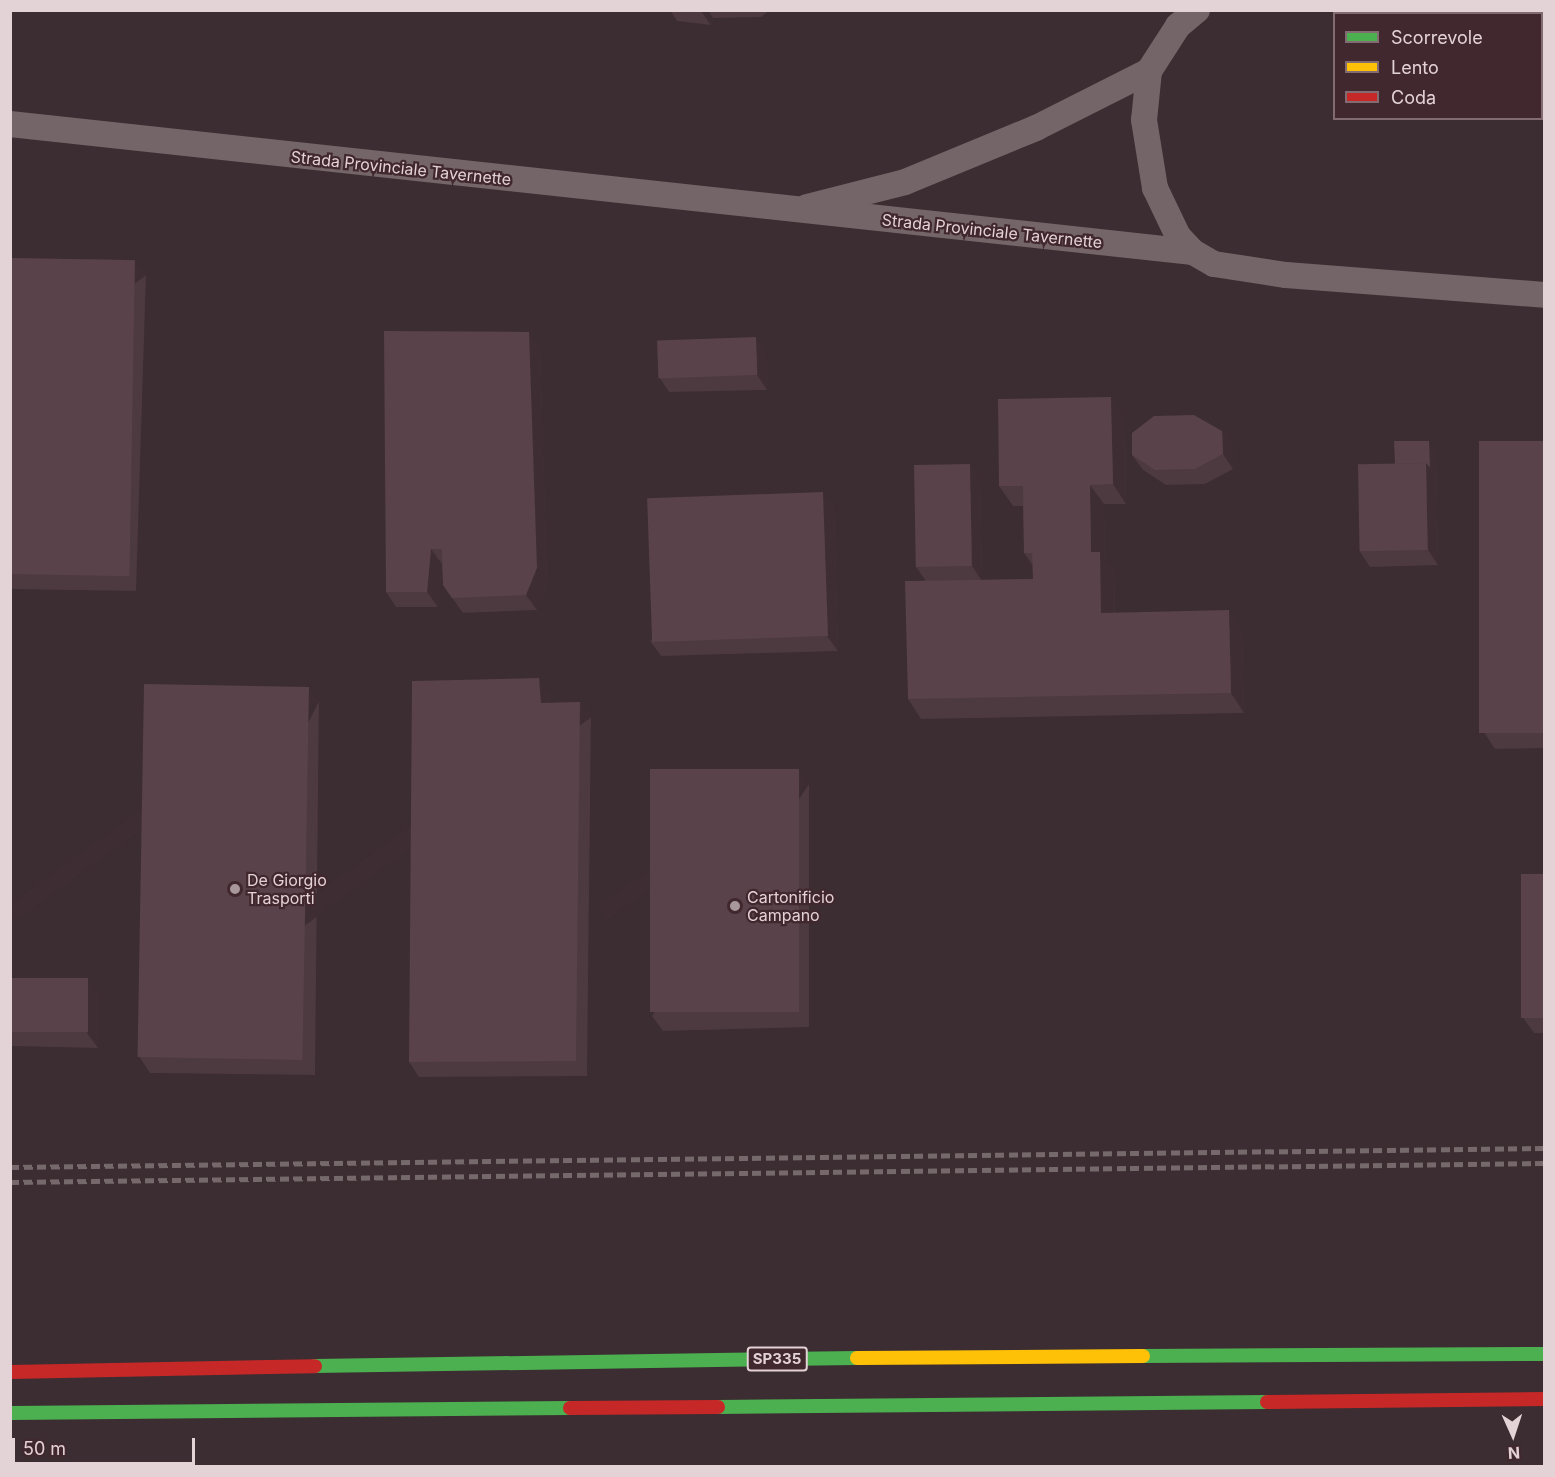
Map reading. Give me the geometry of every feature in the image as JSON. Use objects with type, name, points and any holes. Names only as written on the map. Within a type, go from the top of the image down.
[{"type":"highway","name":"SP335","points":[[10,1372],[676,1359],[1545,1354]]},
{"type":"highway","points":[[10,1413],[1545,1399]]},
{"type":"street","points":[[1197,10],[1178,26],[1149,71],[1145,131],[1155,188],[1178,236],[1193,252],[1214,264],[1286,275],[1545,295]]},
{"type":"street","name":"Strada Provinciale Tavernette","points":[[791,211],[905,182],[1036,128],[1149,71]]},
{"type":"street","name":"Strada Provinciale Tavernette","points":[[10,124],[791,211],[1193,252]]},
{"type":"building","points":[[10,258],[135,260],[129,576],[10,574]]},
{"type":"building","points":[[384,331],[529,332],[537,568],[526,595],[452,598],[443,585],[442,549],[431,549],[427,592],[386,592]]},
{"type":"building","points":[[756,337],[757,375],[658,378],[657,340]]},
{"type":"building","points":[[1111,397],[1113,484],[1090,485],[1091,552],[1100,552],[1101,613],[1229,610],[1231,693],[908,699],[905,581],[1033,579],[1032,553],[1024,553],[1023,486],[999,486],[998,399]]},
{"type":"building","points":[[1194,415],[1222,431],[1223,454],[1195,469],[1155,470],[1132,455],[1132,433],[1154,416]]},
{"type":"building","points":[[1394,441],[1429,441],[1430,468],[1426,463],[1395,464]]},
{"type":"building","points":[[1479,441],[1544,441],[1544,733],[1479,733]]},
{"type":"building","points":[[1426,463],[1428,550],[1360,551],[1358,464]]},
{"type":"building","points":[[970,464],[972,566],[916,567],[914,465]]},
{"type":"building","points":[[823,492],[828,636],[652,642],[647,498]]},
{"type":"building","points":[[539,678],[541,703],[580,702],[576,1061],[409,1062],[412,681]]},
{"type":"building","name":"De Giorgio Trasporti","points":[[144,684],[309,687],[302,1060],[138,1057]]},
{"type":"building","name":"Cartonificio Campano","points":[[650,769],[799,769],[799,1012],[650,1012]]},
{"type":"building","points":[[1521,874],[1544,874],[1544,1018],[1521,1018]]},
{"type":"building","points":[[10,978],[88,978],[88,1032],[10,1032]]},
{"type":"railway","points":[[10,1167],[1544,1148]]},
{"type":"railway","points":[[10,1182],[1544,1163]]},
{"type":"traffic: fast","points":[[1143,1356],[1544,1354]]},
{"type":"traffic: fast","points":[[315,1366],[857,1358]]},
{"type":"traffic: fast","points":[[718,1407],[1267,1402]]},
{"type":"traffic: fast","points":[[10,1413],[570,1408]]},
{"type":"traffic: slow","points":[[857,1358],[1143,1356]]},
{"type":"traffic: jam","points":[[10,1372],[315,1366]]},
{"type":"traffic: jam","points":[[1267,1402],[1544,1399]]},
{"type":"traffic: jam","points":[[570,1408],[718,1407]]},
{"type":"place","name":"De Giorgio Trasporti","points":[[235,889]]},
{"type":"place","name":"Cartonificio Campano","points":[[735,906]]}]
